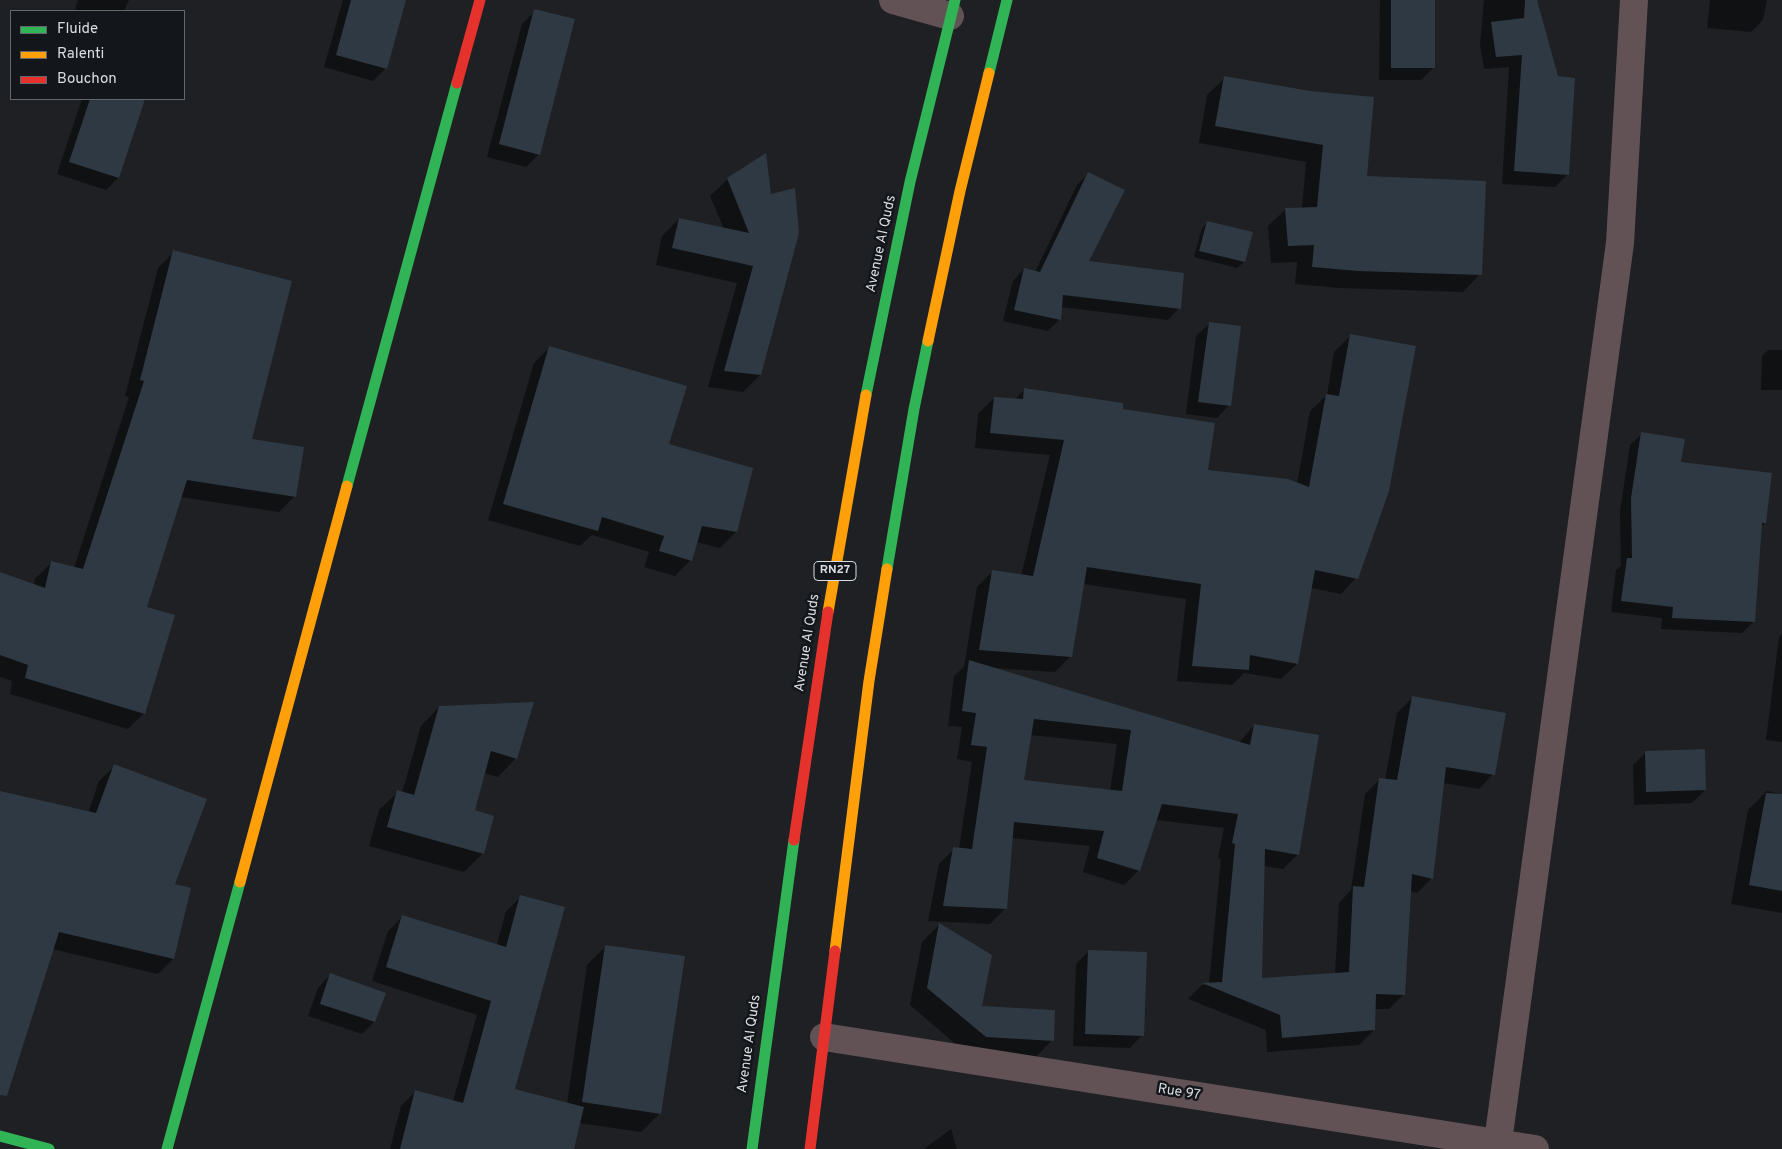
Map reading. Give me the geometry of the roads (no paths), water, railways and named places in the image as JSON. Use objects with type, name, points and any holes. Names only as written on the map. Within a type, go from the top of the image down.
[{"type":"main road","points":[[166,1149],[480,0]]},
{"type":"main road","points":[[810,1149],[869,682],[914,409],[960,191],[1007,0]]},
{"type":"main road","name":"Avenue Al Quds","points":[[752,1149],[763,1056],[818,674],[863,413],[910,182],[953,8]]},
{"type":"main road","points":[[0,1136],[48,1149]]},
{"type":"street","points":[[893,0],[953,8]]},
{"type":"street","points":[[1497,1146],[1620,243],[1634,0]]},
{"type":"street","name":"Rue 97","points":[[824,1038],[1497,1146],[1535,1149]]}]
